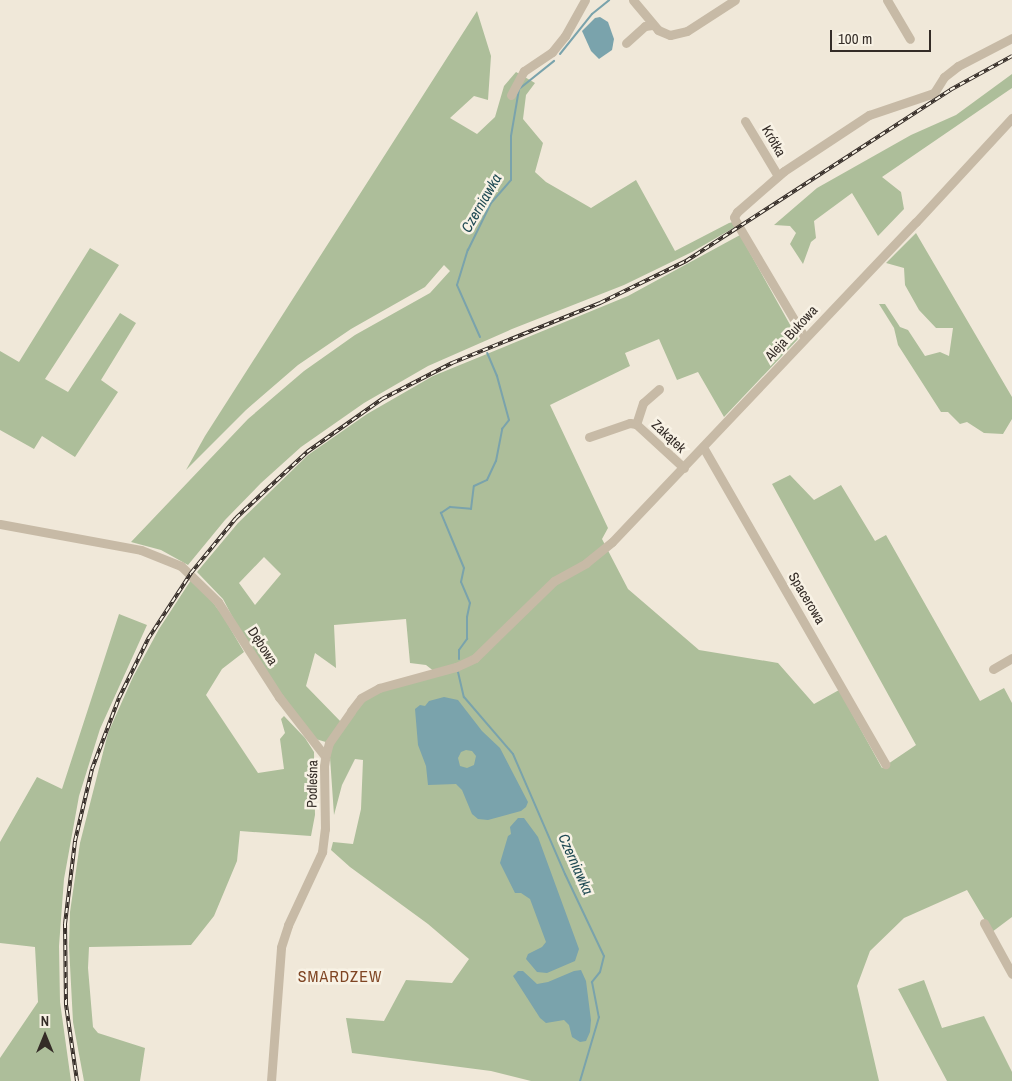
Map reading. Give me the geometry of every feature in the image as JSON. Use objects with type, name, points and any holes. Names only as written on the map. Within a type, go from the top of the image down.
[{"type":"street","points":[[511,95],[524,71],[552,52],[565,36],[586,0]]},
{"type":"street","points":[[633,0],[652,25],[664,34],[674,35],[687,31],[736,0]]},
{"type":"street","points":[[887,0],[910,39]]},
{"type":"street","points":[[626,42],[645,26],[652,25]]},
{"type":"street","points":[[805,338],[773,288],[734,217],[741,207],[778,176],[869,116],[934,93],[944,77],[958,66],[1012,38]]},
{"type":"street","name":"Aleja Bukowa","points":[[586,563],[618,537],[1012,118]]},
{"type":"street","name":"Krótka","points":[[745,121],[778,176]]},
{"type":"street","name":"Zakątek","points":[[636,424],[643,403],[659,389]]},
{"type":"street","name":"Zakątek","points":[[589,437],[630,423],[636,424],[684,468]]},
{"type":"street","name":"Spacerowa","points":[[703,448],[885,764]]},
{"type":"street","name":"Dębowa","points":[[0,524],[141,550],[168,559],[191,573],[218,602],[279,697],[325,756]]},
{"type":"street","name":"Podleśna","points":[[271,1081],[281,947],[288,925],[318,863],[323,846],[325,756],[329,743],[351,710],[366,694],[386,685],[456,667],[475,658],[554,581],[586,563]]},
{"type":"street","points":[[993,669],[1012,658]]},
{"type":"street","points":[[310,737],[329,743]]},
{"type":"street","points":[[984,923],[1012,974]]},
{"type":"green space","points":[[477,11],[491,56],[488,100],[474,96],[450,118],[477,134],[495,117],[504,86],[516,72],[535,83],[526,95],[523,119],[543,143],[535,172],[546,182],[591,208],[636,180],[675,251],[729,223],[733,222],[735,227],[692,252],[624,285],[512,329],[428,366],[364,403],[301,447],[261,483],[225,520],[188,565],[161,550],[131,542],[248,419],[304,371],[355,335],[430,293],[450,271],[444,265],[425,287],[351,329],[298,365],[246,410],[186,470],[205,436]]},
{"type":"green space","points":[[1012,74],[1012,88],[882,177],[901,192],[904,209],[878,236],[852,193],[814,221],[816,238],[811,242],[803,264],[790,244],[796,233],[790,226],[774,225],[817,188],[911,135],[956,115]]},
{"type":"green space","points":[[916,233],[1012,397],[1012,419],[1003,434],[984,433],[967,422],[960,424],[948,412],[941,412],[898,345],[894,328],[879,304],[885,304],[900,327],[908,330],[925,356],[940,352],[949,356],[953,328],[936,328],[919,310],[905,285],[904,268],[886,263]]},
{"type":"green space","points":[[740,235],[798,339],[724,417],[698,372],[677,380],[659,339],[625,353],[630,366],[550,405],[608,528],[602,539],[628,589],[699,650],[778,663],[814,704],[839,690],[882,768],[916,745],[772,484],[790,475],[814,500],[841,485],[875,541],[886,535],[980,701],[1004,688],[1012,703],[1012,917],[992,932],[967,890],[904,918],[870,951],[857,986],[879,1081],[531,1081],[491,1071],[352,1053],[346,1018],[384,1021],[406,980],[452,983],[469,959],[428,924],[350,867],[331,850],[333,842],[353,844],[361,809],[363,760],[355,759],[342,785],[334,815],[329,743],[309,737],[252,654],[223,599],[197,572],[238,523],[308,455],[367,414],[433,376],[628,296]],"holes":[[[264,557],[281,574],[255,605],[239,583]],[[406,619],[410,663],[426,665],[435,672],[366,695],[342,723],[306,686],[315,653],[336,668],[334,625]]]},
{"type":"green space","points":[[90,248],[119,265],[45,379],[68,392],[120,313],[136,323],[101,380],[118,392],[75,457],[42,436],[34,449],[0,430],[0,351],[19,362]]},
{"type":"green space","points":[[191,580],[205,592],[223,616],[244,652],[222,669],[206,695],[258,773],[284,769],[280,739],[285,733],[281,719],[284,716],[305,738],[314,752],[315,815],[311,836],[240,831],[237,861],[214,916],[191,945],[89,947],[88,968],[93,1027],[98,1033],[145,1048],[140,1081],[84,1081],[73,1022],[69,946],[70,912],[80,843],[108,733],[133,677],[159,629]]},
{"type":"green space","points":[[119,614],[147,625],[100,729],[79,796],[64,879],[59,946],[60,1002],[71,1081],[0,1081],[0,1058],[38,1002],[35,947],[0,943],[0,842],[37,777],[62,789]]},
{"type":"green space","points":[[924,980],[942,1028],[984,1016],[1012,1072],[1012,1081],[947,1081],[898,989]]},
{"type":"water","points":[[600,17],[608,22],[614,39],[612,50],[599,59],[591,51],[582,31],[595,18]]},
{"type":"water","points":[[444,697],[458,700],[482,731],[500,748],[528,802],[526,807],[521,811],[488,820],[478,819],[472,814],[462,790],[456,784],[428,785],[426,766],[418,745],[415,709],[420,705],[425,706],[429,701]],"holes":[[[466,750],[472,751],[476,756],[474,765],[467,768],[460,766],[458,758],[461,752]]]},
{"type":"water","points":[[518,818],[524,818],[538,837],[579,949],[575,961],[547,973],[537,972],[526,959],[528,954],[542,947],[546,942],[530,899],[521,893],[515,893],[500,863],[508,836],[511,834],[510,827]]},
{"type":"water","points":[[581,970],[586,981],[591,1020],[590,1032],[586,1041],[580,1042],[572,1037],[569,1025],[564,1020],[546,1023],[540,1018],[513,976],[518,971],[523,971],[537,984]]},
{"type":"waterway","name":"Czerniawka","points":[[560,54],[592,14],[609,0]]},
{"type":"waterway","name":"Czerniawka","points":[[480,337],[457,285],[468,250],[491,203],[511,180],[511,136],[519,89],[554,61]]},
{"type":"waterway","name":"Czerniawka","points":[[459,659],[459,650],[467,639],[467,617],[470,603],[461,582],[464,568],[441,513],[450,507],[471,509],[474,486],[487,480],[496,461],[502,429],[509,420],[497,376],[487,353]]},
{"type":"waterway","name":"Czerniawka","points":[[458,672],[464,697],[513,754],[565,874],[604,956],[600,972],[592,982],[599,1017],[580,1081]]},
{"type":"railway","points":[[77,1081],[66,1005],[65,924],[75,841],[92,769],[119,698],[148,639],[191,573],[236,518],[307,452],[382,399],[452,363],[600,303],[686,261],[950,90],[1012,56]]},
{"type":"district","name":"SMARDZEW","points":[[340,976]]}]
